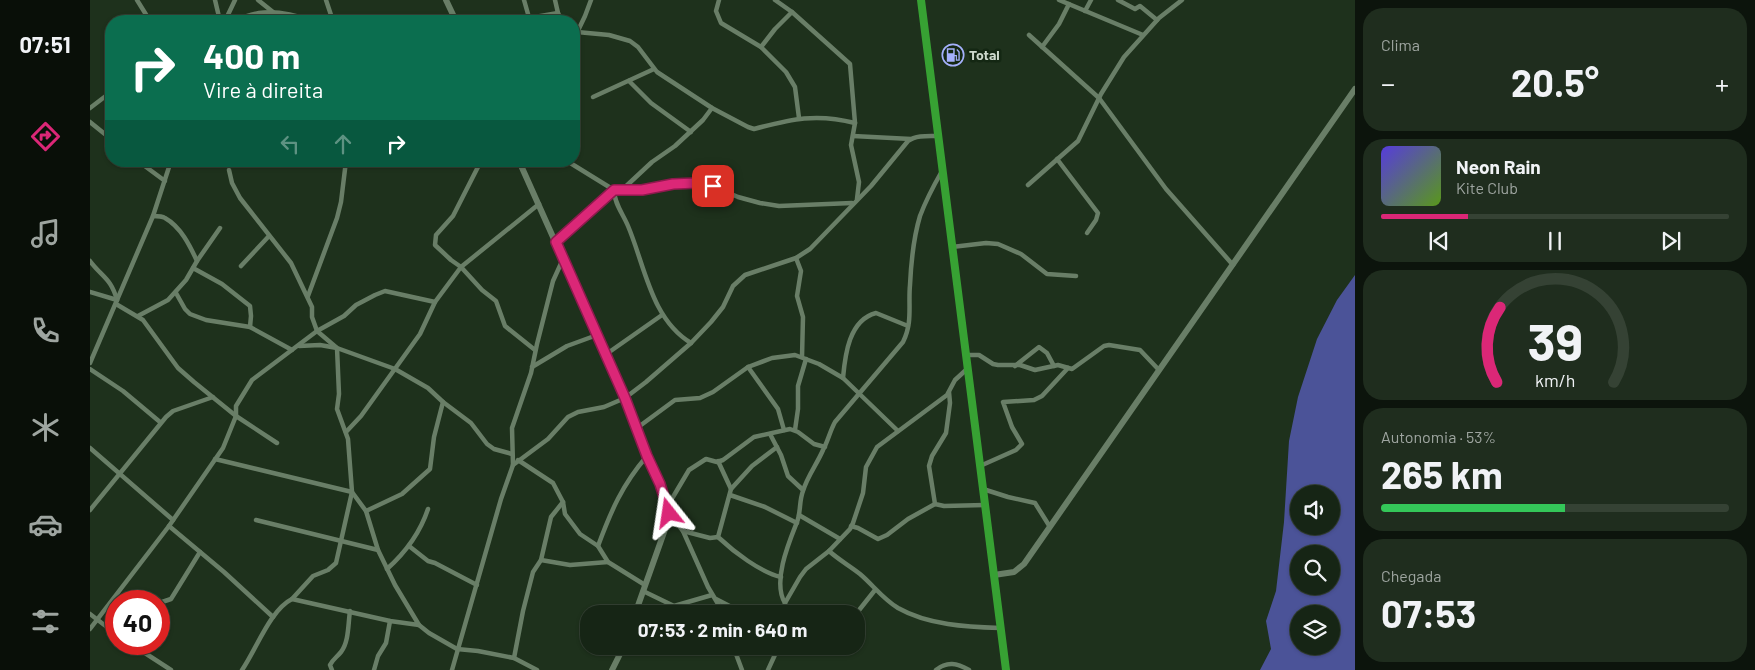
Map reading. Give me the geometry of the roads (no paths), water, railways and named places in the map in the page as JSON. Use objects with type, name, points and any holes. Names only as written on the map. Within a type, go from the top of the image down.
[{"type":"highway","points":[[921,0],[1006,670]]},
{"type":"street","points":[[138,0],[147,15]]},
{"type":"street","points":[[215,0],[219,15]]},
{"type":"street","points":[[229,15],[235,0]]},
{"type":"street","points":[[258,0],[273,12]]},
{"type":"street","points":[[326,0],[331,15]]},
{"type":"street","points":[[446,0],[453,15]]},
{"type":"street","points":[[524,0],[528,15]]},
{"type":"street","points":[[550,15],[558,13],[555,0]]},
{"type":"street","points":[[580,25],[591,0]]},
{"type":"street","points":[[719,0],[716,11],[721,23],[761,47],[786,72],[795,88],[799,118]]},
{"type":"street","points":[[775,0],[792,12],[850,64],[855,123],[851,145],[859,182],[857,199]]},
{"type":"street","points":[[1059,0],[1143,35]]},
{"type":"street","points":[[1085,11],[1091,0]]},
{"type":"street","points":[[1118,0],[1135,9],[1140,6],[1144,8],[1157,20]]},
{"type":"street","points":[[1028,185],[1078,140],[1099,98],[1124,57],[1157,20],[1182,0]]},
{"type":"street","points":[[1042,47],[1069,4]]},
{"type":"street","points":[[254,15],[273,12],[292,15]]},
{"type":"street","points":[[761,47],[792,12]]},
{"type":"street","points":[[580,32],[609,35],[630,40],[638,47],[654,69],[712,108],[742,125],[754,128],[799,118],[834,118],[855,123]]},
{"type":"street","points":[[1029,35],[1099,98],[1166,189],[1233,265]]},
{"type":"street","points":[[593,97],[654,69]]},
{"type":"street","points":[[630,81],[651,103],[691,132]]},
{"type":"street","points":[[994,575],[1014,572],[1024,564],[1355,89]]},
{"type":"street","points":[[90,108],[105,97]]},
{"type":"street","points":[[623,189],[652,162],[691,132],[712,108]]},
{"type":"street","points":[[90,122],[105,134]]},
{"type":"street","points":[[853,136],[911,139],[938,136]]},
{"type":"street","points":[[513,464],[548,439],[564,420],[573,414],[604,407],[625,398],[646,382],[692,343],[722,307],[738,280],[744,275],[796,258],[810,249],[911,139]]},
{"type":"street","points":[[1057,159],[1098,213],[1096,220],[1087,232]]},
{"type":"street","points":[[146,167],[165,181]]},
{"type":"street","points":[[90,363],[153,216],[170,167]]},
{"type":"street","points":[[308,297],[308,291],[337,218],[345,167]]},
{"type":"street","points":[[478,167],[453,216],[436,235],[436,245],[461,267],[482,290],[496,300],[505,326],[535,350]]},
{"type":"street","points":[[522,167],[625,398],[660,484],[669,513],[683,531],[719,605]]},
{"type":"street","points":[[577,167],[614,190]]},
{"type":"street","points":[[785,605],[782,598],[781,577],[786,550],[797,523],[803,490],[825,447],[835,422],[903,342],[910,312],[910,284],[919,223],[927,200],[942,169]]},
{"type":"street","points":[[229,170],[232,183],[240,198],[291,263],[312,307],[312,318],[317,331],[337,348],[339,394],[337,409],[349,444],[352,492],[336,563],[328,570],[313,576],[273,617],[242,670]]},
{"type":"street","points":[[859,182],[868,188]]},
{"type":"street","points":[[556,242],[614,190],[642,190],[673,184],[696,183],[713,186],[760,204],[779,206],[852,203]]},
{"type":"street","points":[[614,190],[614,198],[628,226],[662,315],[673,328],[692,343]]},
{"type":"street","points":[[346,432],[361,416],[420,334],[435,302],[461,267],[538,204]]},
{"type":"street","points":[[153,216],[164,217],[174,225],[190,246],[197,262]]},
{"type":"street","points":[[138,316],[168,300],[176,293],[220,228]]},
{"type":"street","points":[[241,266],[269,236]]},
{"type":"street","points":[[952,247],[998,244],[1021,254],[1048,274],[1076,276]]},
{"type":"street","points":[[795,430],[798,409],[798,386],[804,358],[803,317],[797,296],[801,271],[796,258]]},
{"type":"street","points":[[452,670],[513,464],[512,428],[532,367],[553,281],[563,259]]},
{"type":"street","points":[[90,261],[107,278],[114,290],[117,302]]},
{"type":"street","points":[[192,268],[222,284],[250,306],[252,316],[250,327]]},
{"type":"street","points":[[90,292],[117,302],[138,316],[148,326],[178,368],[236,416],[276,443]]},
{"type":"street","points":[[90,629],[169,526],[223,448],[236,416],[236,406],[252,380],[317,331],[344,316],[356,304],[385,292],[435,302]]},
{"type":"street","points":[[176,293],[185,309],[197,317],[250,327],[292,350]]},
{"type":"street","points":[[842,378],[845,351],[856,329],[863,320],[876,312],[908,326]]},
{"type":"street","points":[[605,355],[662,315]]},
{"type":"street","points":[[532,367],[567,346],[597,335]]},
{"type":"street","points":[[298,346],[320,345],[337,348],[395,369],[428,388],[442,402],[471,424],[487,444],[494,449],[512,454]]},
{"type":"street","points":[[966,355],[979,355],[993,364],[1026,367],[1035,370],[1054,366],[1068,368],[1076,367],[1104,346],[1109,345],[1140,350],[1159,370]]},
{"type":"street","points":[[1015,366],[1039,347],[1047,353],[1054,366]]},
{"type":"street","points":[[637,428],[675,400],[700,398],[713,392],[748,366],[772,358],[795,356],[819,364],[842,378],[898,431]]},
{"type":"street","points":[[748,366],[778,409],[784,430]]},
{"type":"street","points":[[980,466],[1016,450],[1022,444],[1012,427],[1003,402],[1034,400],[1042,396],[1068,368]]},
{"type":"street","points":[[90,369],[123,391],[160,422]]},
{"type":"street","points":[[785,605],[806,569],[829,551],[851,526],[863,493],[866,467],[877,446],[946,395],[955,380],[967,369]]},
{"type":"street","points":[[935,504],[929,466],[932,456],[946,432],[950,403],[949,392]]},
{"type":"street","points":[[90,510],[160,422],[173,412],[213,397]]},
{"type":"street","points":[[366,511],[402,494],[430,469],[434,437],[442,402]]},
{"type":"street","points":[[638,605],[662,541],[668,521],[670,502],[689,470],[706,460],[723,460],[754,437],[784,430],[795,430],[814,444],[825,447]]},
{"type":"street","points":[[770,434],[788,476],[803,490]]},
{"type":"street","points":[[718,537],[730,492],[752,466],[777,447]]},
{"type":"street","points":[[90,448],[173,520]]},
{"type":"street","points":[[598,546],[618,497],[630,476],[647,456]]},
{"type":"street","points":[[215,460],[352,492],[366,511],[378,550],[419,625],[457,649],[514,658],[537,670]]},
{"type":"street","points":[[518,460],[553,483],[563,502],[564,514],[573,527],[598,546],[608,562],[644,588],[672,605]]},
{"type":"street","points":[[718,461],[730,492],[782,514],[797,523]]},
{"type":"street","points":[[982,489],[1035,503],[1050,527]]},
{"type":"street","points":[[514,658],[522,611],[533,572],[541,560],[551,516],[563,502]]},
{"type":"street","points":[[851,526],[878,539],[888,535],[908,519],[935,504],[944,506],[984,506]]},
{"type":"street","points":[[388,569],[418,534],[428,509]]},
{"type":"street","points":[[799,515],[840,539]]},
{"type":"street","points":[[256,520],[378,550]]},
{"type":"street","points":[[169,526],[273,617]]},
{"type":"street","points":[[683,531],[710,538],[718,537],[748,561],[774,576],[781,577]]},
{"type":"street","points":[[409,546],[428,561],[477,585]]},
{"type":"street","points":[[829,551],[861,575],[875,590],[898,608],[923,618],[953,625],[1000,628]]},
{"type":"street","points":[[170,599],[200,552]]},
{"type":"street","points":[[541,560],[570,566],[608,562]]},
{"type":"street","points":[[863,605],[875,590]]},
{"type":"street","points":[[678,605],[714,597],[729,605]]},
{"type":"street","points":[[292,599],[390,621],[419,625]]},
{"type":"street","points":[[332,670],[330,665],[341,652],[347,638],[350,611]]},
{"type":"street","points":[[90,614],[105,625]]},
{"type":"street","points":[[374,670],[378,656],[386,643],[390,621]]},
{"type":"street","points":[[148,655],[171,670]]},
{"type":"street","points":[[612,670],[619,655]]},
{"type":"street","points":[[735,655],[742,670]]},
{"type":"street","points":[[768,670],[775,655]]},
{"type":"street","points":[[936,670],[940,666],[951,664],[960,665],[969,670]]},
{"type":"water","points":[[1355,275],[1355,670],[1260,670],[1271,649],[1266,621],[1276,591],[1284,522],[1289,441],[1298,397],[1317,339],[1337,300]]},
{"type":"place","name":"Total","points":[[953,55]]}]
